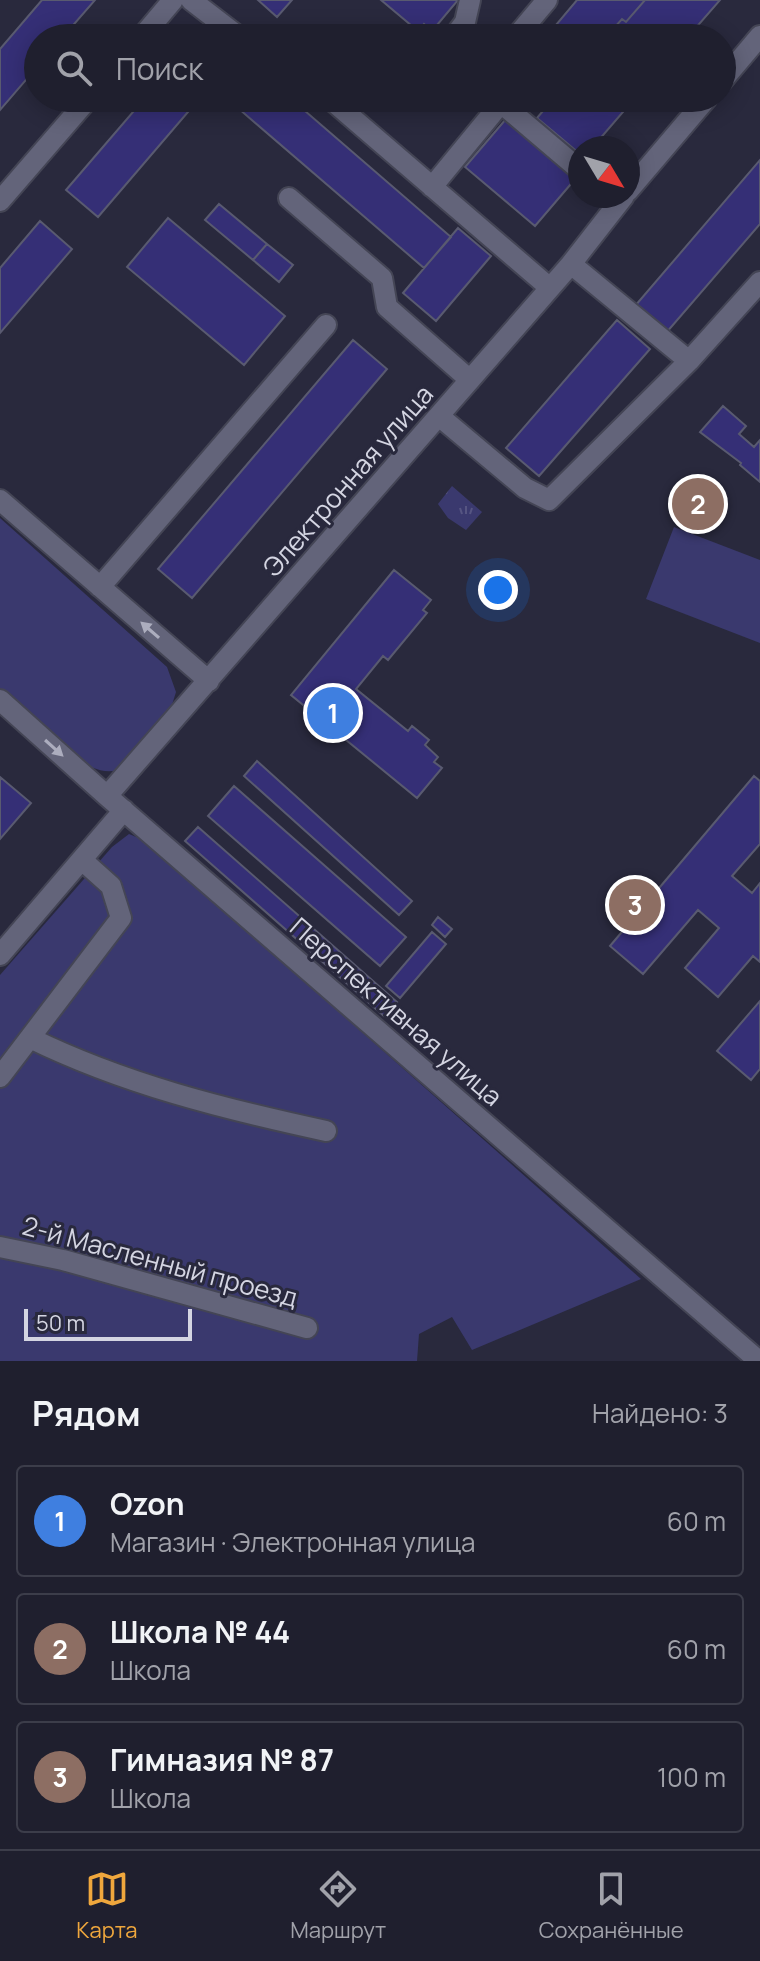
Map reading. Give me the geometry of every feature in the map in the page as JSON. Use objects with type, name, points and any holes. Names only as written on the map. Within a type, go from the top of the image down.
[{"type":"street","points":[[153,24],[173,0]]},
{"type":"street","points":[[191,0],[222,24]]},
{"type":"street","points":[[464,24],[470,0]]},
{"type":"street","points":[[527,24],[547,0]]},
{"type":"street","points":[[736,64],[760,36]]},
{"type":"street","points":[[0,201],[77,112]]},
{"type":"street","points":[[345,112],[550,288]]},
{"type":"street","points":[[432,187],[490,112]]},
{"type":"street","points":[[511,112],[568,160]]},
{"type":"street","name":"Электронная улица","points":[[640,173],[695,112]]},
{"type":"street","points":[[289,198],[382,278],[387,307],[470,380]]},
{"type":"street","name":"Электронная улица","points":[[107,796],[571,264],[611,208]]},
{"type":"street","points":[[571,264],[689,361]]},
{"type":"street","points":[[439,416],[525,488],[549,500],[689,361],[760,282]]},
{"type":"street","points":[[100,587],[326,325]]},
{"type":"street","points":[[0,500],[209,681]]},
{"type":"street","name":"Перспективная улица","points":[[0,700],[759,1361]]},
{"type":"street","points":[[0,955],[124,810]]},
{"type":"street","points":[[0,1077],[121,918],[111,886],[82,860]]},
{"type":"street","points":[[30,1038],[68,1057],[147,1086],[251,1115],[326,1131]]},
{"type":"street","name":"2-й Масленный проезд","points":[[0,1247],[63,1260],[307,1328]]},
{"type":"green space","points":[[452,486],[482,512],[466,530],[448,518],[438,504]]},
{"type":"green space","points":[[0,518],[167,667],[176,692],[171,708],[124,768],[108,771],[91,767],[0,688]]},
{"type":"green space","points":[[674,527],[760,560],[760,643],[646,599]]},
{"type":"green space","points":[[129,834],[146,841],[641,1279],[472,1350],[452,1317],[419,1334],[417,1361],[0,1361],[0,975],[112,847]]},
{"type":"building","points":[[42,0],[95,0],[74,24],[24,24],[24,82],[0,110],[0,49]]},
{"type":"building","points":[[258,0],[292,0],[277,17]]},
{"type":"building","points":[[381,0],[458,0],[438,24],[410,24]]},
{"type":"building","points":[[577,0],[645,0],[626,22],[622,19],[618,24],[557,24]]},
{"type":"building","points":[[645,0],[720,0],[699,24],[618,24],[622,19],[626,22]]},
{"type":"building","points":[[133,112],[188,112],[98,217],[66,190]]},
{"type":"building","points":[[242,112],[306,112],[451,237],[424,268]]},
{"type":"building","points":[[542,112],[623,112],[602,136],[568,136],[568,144],[537,118]]},
{"type":"building","points":[[506,119],[568,171],[568,187],[535,226],[465,167]]},
{"type":"building","points":[[760,160],[760,224],[666,333],[635,306]]},
{"type":"building","points":[[219,204],[267,244],[253,260],[205,220]]},
{"type":"building","points":[[168,218],[285,316],[244,365],[127,267]]},
{"type":"building","points":[[40,221],[72,249],[0,333],[0,268]]},
{"type":"building","points":[[458,228],[491,256],[436,321],[403,293]]},
{"type":"building","points":[[267,244],[293,265],[279,282],[253,260]]},
{"type":"building","points":[[617,320],[650,349],[539,476],[506,448]]},
{"type":"building","points":[[353,340],[387,369],[192,598],[158,569]]},
{"type":"building","points":[[723,406],[746,426],[739,434],[754,447],[760,440],[760,482],[741,463],[700,432]]},
{"type":"building","points":[[394,570],[431,600],[423,610],[427,613],[388,660],[383,656],[356,689],[408,731],[412,726],[429,740],[425,745],[438,757],[434,762],[442,768],[417,798],[291,695]]},
{"type":"building","points":[[257,761],[412,901],[399,915],[244,776]]},
{"type":"building","points":[[754,776],[760,781],[760,844],[732,876],[752,893],[760,883],[760,962],[753,956],[718,997],[685,968],[719,928],[698,910],[643,974],[610,946]]},
{"type":"building","points":[[0,777],[31,803],[0,839]]},
{"type":"building","points":[[234,786],[406,937],[380,966],[208,816]]},
{"type":"building","points":[[198,827],[397,1002],[384,1016],[185,841]]},
{"type":"building","points":[[438,917],[452,929],[445,937],[432,925]]},
{"type":"building","points":[[432,932],[446,944],[400,998],[386,986]]},
{"type":"building","points":[[760,1001],[760,1069],[751,1080],[717,1051]]},
{"type":"place","name":"Школа № 44","points":[[698,504]]},
{"type":"place","name":"Ozon","points":[[333,713]]},
{"type":"place","name":"Гимназия № 87","points":[[635,905]]}]
